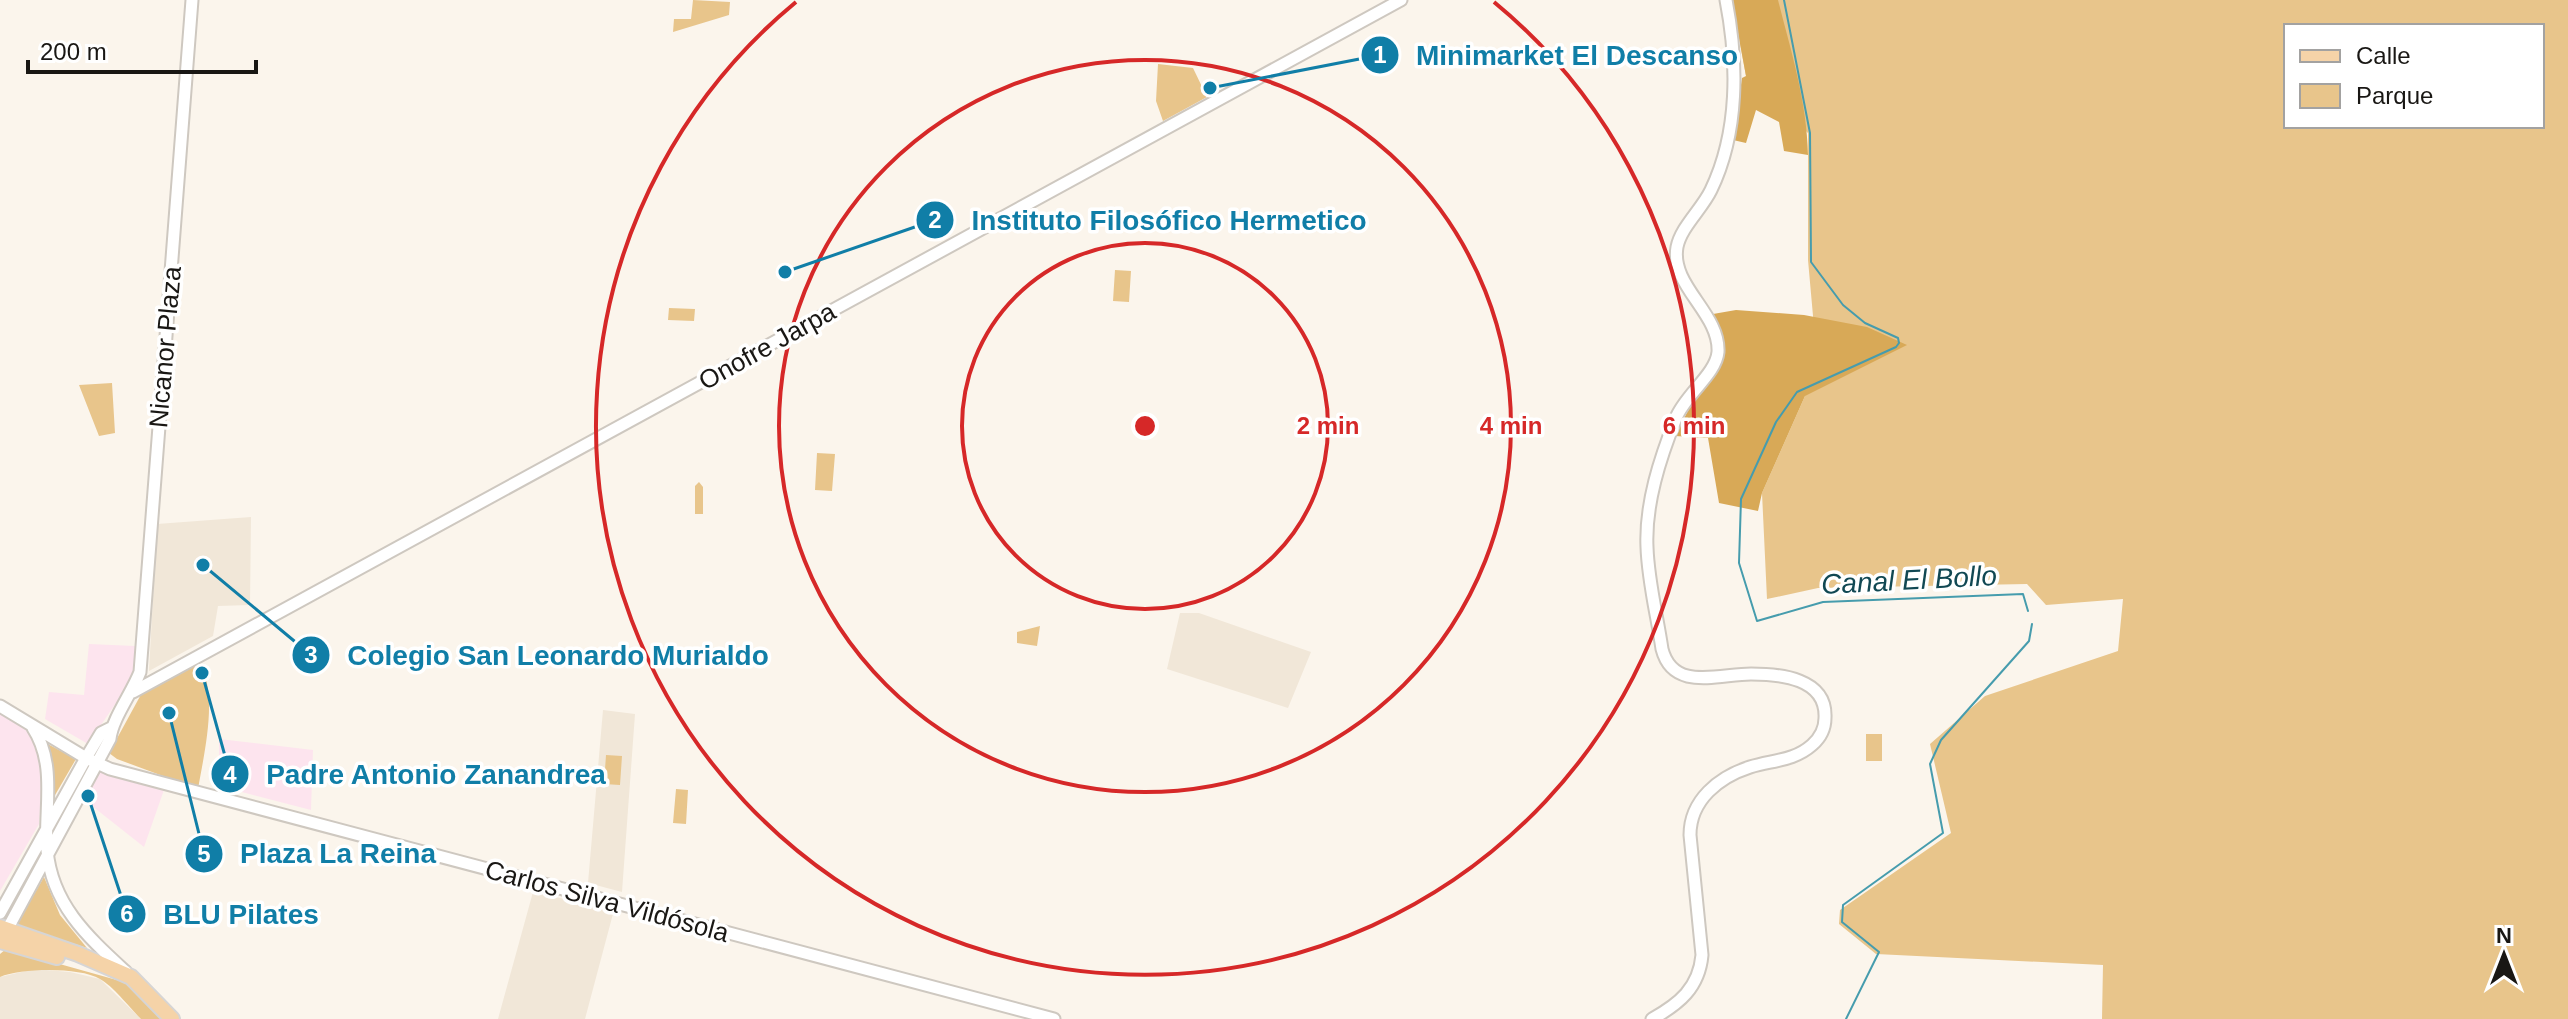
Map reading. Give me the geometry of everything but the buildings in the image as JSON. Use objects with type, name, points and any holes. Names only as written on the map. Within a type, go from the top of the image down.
[{"type":"main road","points":[[2,935],[78,954],[131,977],[172,1019]]},
{"type":"street","name":"Nicanor Plaza","points":[[133,692],[140,672],[192,0]]},
{"type":"street","name":"Onofre Jarpa","points":[[133,692],[1401,0]]},
{"type":"street","points":[[1652,1019],[1681,1001],[1692,988],[1700,969],[1702,955],[1690,835],[1696,806],[1730,776],[1749,767],[1800,755],[1819,737],[1825,720],[1820,697],[1800,680],[1757,674],[1694,678],[1673,669],[1662,649],[1647,560],[1652,493],[1677,415],[1715,365],[1718,351],[1706,315],[1683,277],[1676,257],[1680,237],[1712,187],[1727,143],[1735,69],[1726,0]]},
{"type":"street","points":[[0,913],[47,829],[91,761],[110,739],[111,728],[133,692]]},
{"type":"street","name":"Carlos Silva Vildósola","points":[[0,706],[91,761],[306,822],[1054,1019]]},
{"type":"street","points":[[30,724],[43,745],[47,763],[47,852],[59,894],[86,935],[131,977]]},
{"type":"street","points":[[2,935],[91,761]]},
{"type":"shaded area","points":[[1732,0],[1778,0],[1801,96],[1808,155],[1784,151],[1779,122],[1756,110],[1746,143],[1733,140],[1742,78],[1746,76]]},
{"type":"shaded area","points":[[1736,310],[1804,315],[1867,327],[1907,345],[1805,396],[1762,493],[1758,511],[1719,503],[1708,438],[1675,436],[1721,346],[1713,314]]},
{"type":"shaded area","points":[[251,517],[250,605],[218,606],[213,636],[149,671],[157,524]]},
{"type":"shaded area","points":[[1180,613],[1199,613],[1311,652],[1288,708],[1167,669]]},
{"type":"shaded area","points":[[89,644],[135,646],[133,678],[88,744],[45,719],[49,692],[84,695]]},
{"type":"shaded area","points":[[0,709],[27,726],[37,744],[43,766],[39,824],[0,891]]},
{"type":"shaded area","points":[[603,710],[635,714],[622,892],[588,883]]},
{"type":"shaded area","points":[[219,739],[313,750],[311,810],[219,786]]},
{"type":"shaded area","points":[[98,769],[165,787],[144,847],[82,798]]},
{"type":"shaded area","points":[[533,892],[614,910],[585,1019],[498,1019]]},
{"type":"shaded area","points":[[34,969],[70,972],[100,979],[141,1019],[0,1019],[0,977]]},
{"type":"green space","points":[[693,0],[730,2],[729,15],[673,32],[674,19],[691,19]]},
{"type":"green space","points":[[1732,0],[2568,0],[2568,1019],[2102,1019],[2103,965],[1876,954],[1839,924],[1840,910],[1951,833],[1930,744],[1985,696],[2118,651],[2123,599],[2046,605],[2027,584],[1818,588],[1767,599],[1762,493],[1805,396],[1814,327],[1808,260],[1808,133],[1746,76]]},
{"type":"green space","points":[[1158,64],[1193,68],[1207,97],[1163,121],[1156,101]]},
{"type":"green space","points":[[1115,270],[1131,271],[1129,302],[1113,301]]},
{"type":"green space","points":[[669,308],[695,309],[694,321],[668,320]]},
{"type":"green space","points":[[112,383],[115,433],[99,436],[79,385]]},
{"type":"green space","points":[[817,453],[835,454],[832,491],[815,490]]},
{"type":"green space","points":[[699,482],[703,487],[703,514],[695,514],[695,486]]},
{"type":"green space","points":[[1040,626],[1037,646],[1017,643],[1017,632]]},
{"type":"green space","points":[[199,663],[205,675],[209,706],[198,789],[117,759],[109,753],[144,689]]},
{"type":"green space","points":[[1866,734],[1882,734],[1882,761],[1866,761]]},
{"type":"green space","points":[[44,742],[76,759],[51,802]]},
{"type":"green space","points":[[606,755],[622,756],[620,785],[604,784]]},
{"type":"green space","points":[[676,789],[688,790],[686,824],[673,823]]},
{"type":"green space","points":[[44,877],[60,915],[87,948],[16,925]]},
{"type":"green space","points":[[6,949],[131,984],[163,1019],[141,1019],[110,987],[91,975],[50,970],[0,977],[0,954]]},
{"type":"waterway","name":"Canal El Bollo","points":[[1784,0],[1810,133],[1811,262],[1843,305],[1865,323],[1898,338],[1899,343],[1797,392],[1776,422],[1741,499],[1739,563],[1757,621],[1823,602],[2023,594],[2028,611]]},
{"type":"waterway","name":"Canal El Bollo","points":[[1846,1019],[1879,952],[1842,922],[1843,905],[1943,833],[1930,764],[1941,740],[2029,641],[2032,624]]},
{"type":"place","name":"Minimarket El Descanso","points":[[1210,88]]},
{"type":"place","name":"Instituto Filosófico Hermetico","points":[[785,272]]},
{"type":"place","name":"Colegio San Leonardo Murialdo","points":[[203,565]]},
{"type":"place","name":"Padre Antonio Zanandrea","points":[[202,673]]},
{"type":"place","name":"Plaza La Reina","points":[[169,713]]},
{"type":"place","name":"BLU Pilates","points":[[88,796]]}]
